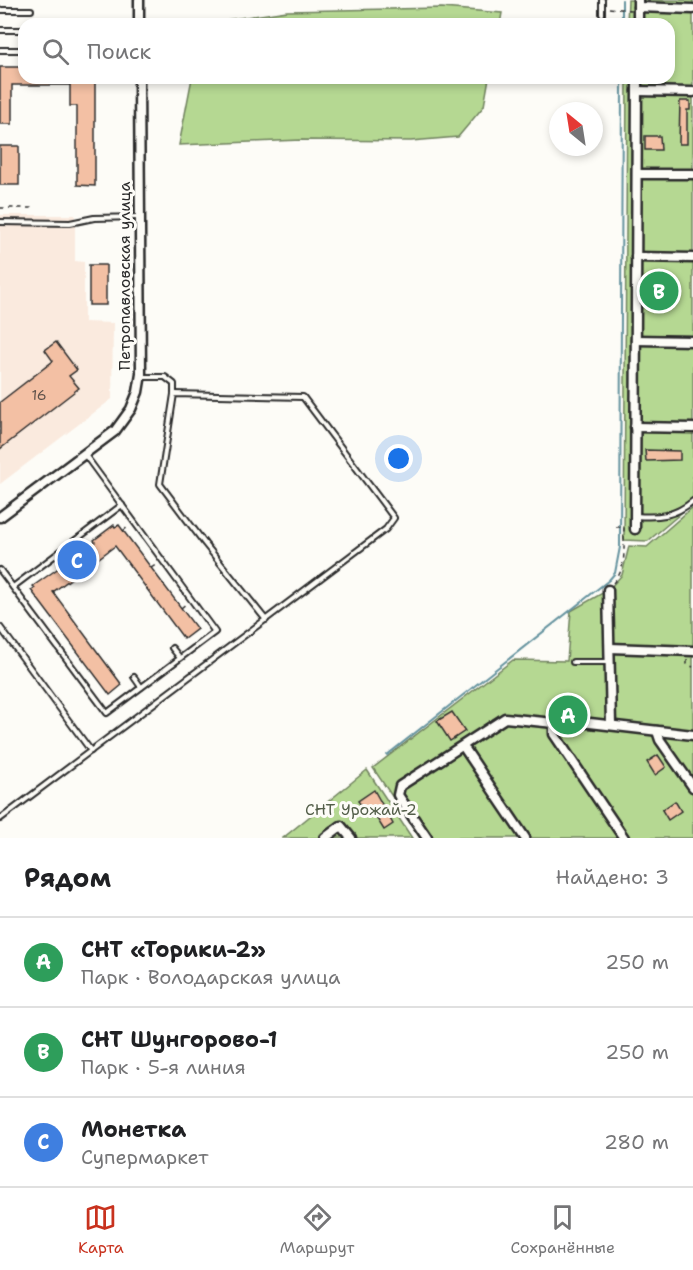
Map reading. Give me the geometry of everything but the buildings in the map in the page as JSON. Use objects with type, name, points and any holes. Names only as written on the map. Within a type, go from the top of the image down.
[{"type":"street","points":[[139,0],[139,18]]},
{"type":"street","points":[[638,4],[693,9]]},
{"type":"street","name":"Петропавловская улица","points":[[0,517],[84,455],[122,422],[138,392],[140,377],[139,84]]},
{"type":"street","points":[[635,529],[637,84]]},
{"type":"street","points":[[637,91],[693,92]]},
{"type":"street","points":[[637,174],[693,174]]},
{"type":"street","points":[[636,257],[693,258]]},
{"type":"street","points":[[636,340],[693,341]]},
{"type":"street","points":[[635,427],[693,428]]},
{"type":"street","points":[[608,587],[611,725]]},
{"type":"street","points":[[610,648],[690,651]]},
{"type":"street","points":[[427,838],[398,795],[400,786],[505,718],[611,725],[693,735]]},
{"type":"street","points":[[554,723],[554,734],[624,838]]},
{"type":"street","points":[[657,731],[660,740],[693,787]]},
{"type":"street","points":[[464,746],[525,838]]},
{"type":"street","points":[[325,838],[341,826],[351,838]]},
{"type":"lane","points":[[602,0],[602,14]]},
{"type":"lane","points":[[0,10],[31,10]]},
{"type":"lane","points":[[0,30],[18,30]]},
{"type":"lane","points":[[0,50],[18,50]]},
{"type":"lane","points":[[0,222],[70,223],[94,218],[140,217]]},
{"type":"lane","points":[[140,377],[165,376],[174,384],[160,484],[266,620]]},
{"type":"lane","points":[[0,819],[386,530],[394,518],[303,397],[174,394]]},
{"type":"lane","points":[[0,570],[107,713],[215,632],[84,455]]},
{"type":"lane","points":[[635,516],[676,513],[693,501]]},
{"type":"lane","points":[[13,587],[122,505]]},
{"type":"lane","points":[[0,627],[90,751]]},
{"type":"lane","points":[[172,648],[180,658]]},
{"type":"lane","points":[[573,662],[610,662]]},
{"type":"lane","points":[[134,677],[141,687]]},
{"type":"path","points":[[607,7],[628,10]]},
{"type":"path","points":[[0,208],[36,208]]},
{"type":"path","points":[[123,531],[130,526]]},
{"type":"path","points":[[608,587],[618,579],[626,546],[624,527],[616,527]]},
{"type":"path","points":[[151,568],[158,563]]},
{"type":"path","points":[[181,608],[188,603]]},
{"type":"path","points":[[690,651],[687,664],[693,666]]},
{"type":"shaded area","points":[[0,215],[75,215],[75,261],[84,262],[84,322],[113,323],[112,399],[0,484]]},
{"type":"green space","points":[[628,0],[693,0],[693,503],[648,541],[624,540],[627,84],[675,84],[675,18],[627,18]]},
{"type":"green space","points":[[442,8],[502,13],[501,18],[240,18],[287,11]]},
{"type":"green space","points":[[191,84],[488,84],[484,106],[458,137],[411,141],[301,140],[179,145]]},
{"type":"green space","points":[[693,507],[693,838],[420,838],[373,768],[513,660],[567,661],[571,611],[608,590],[622,575],[629,546],[647,547]]},
{"type":"green space","name":"СНТ Урожай-2","points":[[367,770],[412,838],[283,838]]},
{"type":"waterway","points":[[622,0],[622,18]]},
{"type":"waterway","points":[[387,755],[615,573],[620,547],[622,84]]},
{"type":"place","name":"СНТ Шунгорово-1","points":[[659,291]]},
{"type":"place","name":"Монетка","points":[[77,560]]},
{"type":"place","name":"СНТ «Торики-2»","points":[[568,715]]}]
